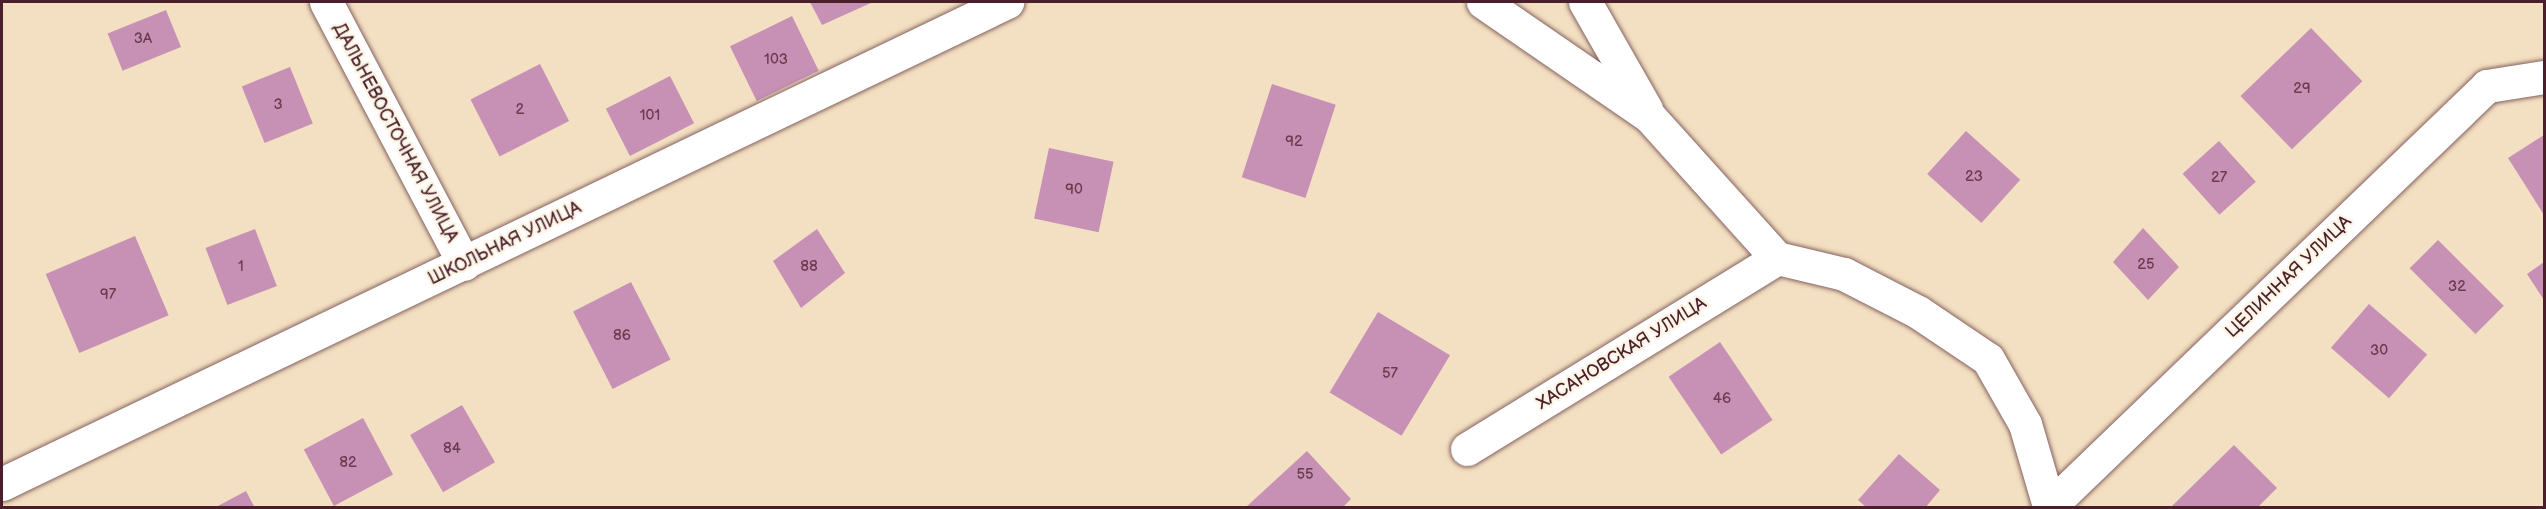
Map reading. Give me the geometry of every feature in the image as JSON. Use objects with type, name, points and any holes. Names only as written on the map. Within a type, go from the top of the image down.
[{"type":"street","name":"ДАЛЬНЕВОСТОЧНАЯ УЛИЦА","points":[[326,2],[464,264]]},
{"type":"street","name":"ШКОЛЬНАЯ УЛИЦА","points":[[2,484],[1007,2]]},
{"type":"street","points":[[1483,2],[1649,116]]},
{"type":"street","points":[[1585,2],[1649,116],[1777,258],[1844,274],[1918,312],[1988,359],[2025,424],[2049,507]]},
{"type":"street","name":"ЦЕЛИННАЯ УЛИЦА","points":[[2049,507],[2487,86],[2544,77]]},
{"type":"street","name":"ХАСАНОВСКАЯ УЛИЦА","points":[[1467,449],[1777,258]]},
{"type":"building","points":[[810,2],[873,2],[822,25]]},
{"type":"building","points":[[166,10],[181,47],[123,71],[108,34]]},
{"type":"building","points":[[792,16],[819,71],[757,101],[730,46]]},
{"type":"building","points":[[2311,28],[2362,81],[2292,149],[2241,96]]},
{"type":"building","points":[[540,64],[569,121],[500,156],[471,99]]},
{"type":"building","points":[[290,67],[313,124],[265,143],[242,86]]},
{"type":"building","points":[[670,76],[694,123],[630,156],[606,109]]},
{"type":"building","points":[[1272,84],[1336,105],[1305,198],[1242,177]]},
{"type":"building","points":[[1966,131],[2020,180],[1981,223],[1927,174]]},
{"type":"building","points":[[2544,135],[2544,215],[2508,158]]},
{"type":"building","points":[[2219,141],[2256,182],[2219,215],[2183,174]]},
{"type":"building","points":[[1049,148],[1114,162],[1099,232],[1034,218]]},
{"type":"building","points":[[2143,228],[2179,267],[2148,300],[2113,262]]},
{"type":"building","points":[[255,229],[277,286],[227,305],[206,248]]},
{"type":"building","points":[[817,229],[845,273],[801,308],[773,261]]},
{"type":"building","points":[[135,236],[169,315],[79,353],[46,274]]},
{"type":"building","points":[[2438,240],[2504,306],[2475,334],[2410,268]]},
{"type":"building","points":[[2544,262],[2544,300],[2527,274]]},
{"type":"building","points":[[631,282],[670,360],[613,389],[573,312]]},
{"type":"building","points":[[2369,304],[2427,355],[2389,398],[2331,348]]},
{"type":"building","points":[[1378,312],[1450,355],[1402,436],[1330,393]]},
{"type":"building","points":[[1720,342],[1773,420],[1721,455],[1669,377]]},
{"type":"building","points":[[462,405],[495,462],[443,492],[410,435]]},
{"type":"building","points":[[363,418],[393,475],[334,506],[304,449]]},
{"type":"building","points":[[2234,445],[2277,488],[2257,508],[2170,508]]},
{"type":"building","points":[[1307,451],[1351,499],[1342,508],[1245,508]]},
{"type":"building","points":[[1899,454],[1940,490],[1925,508],[1867,508],[1858,500]]},
{"type":"building","points":[[246,491],[255,508],[214,508]]}]
